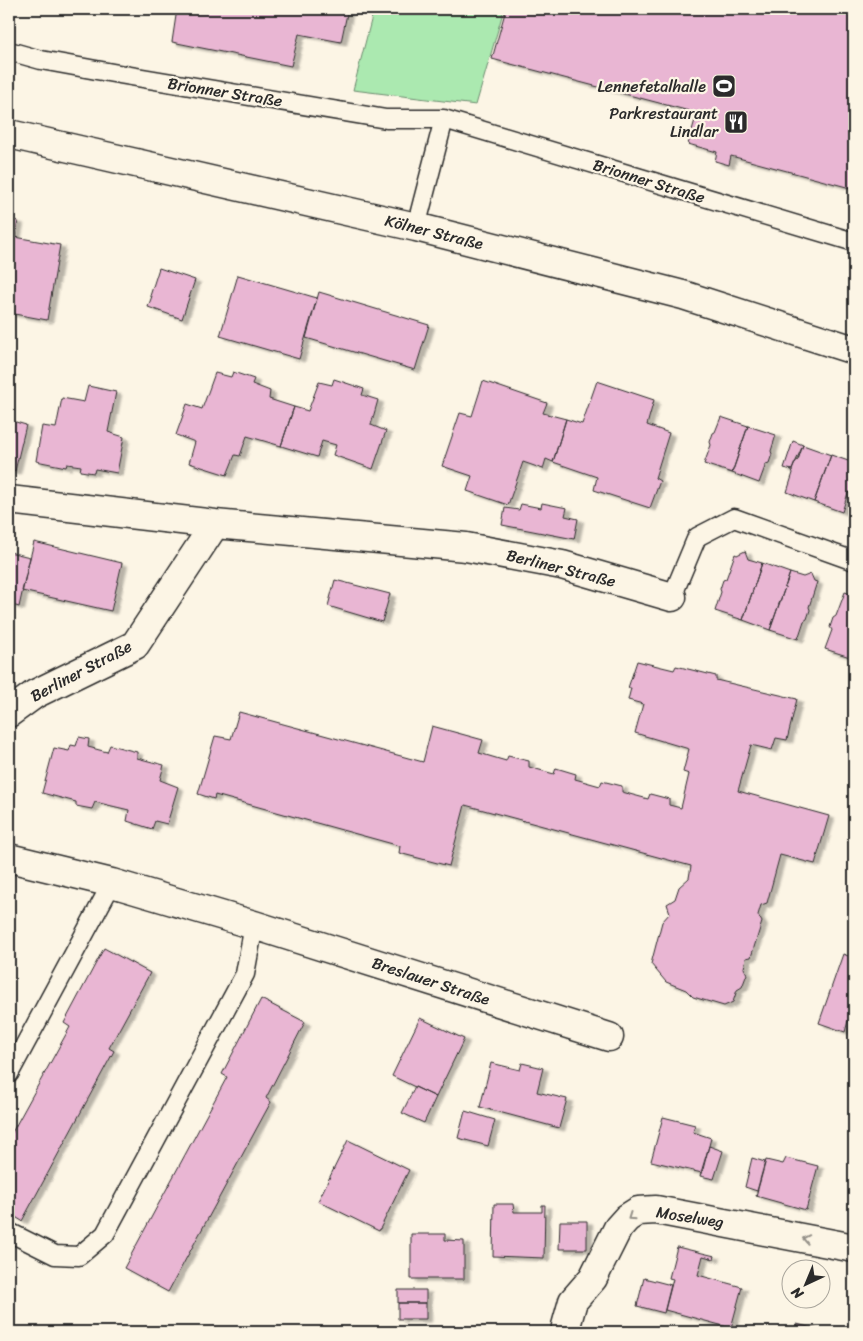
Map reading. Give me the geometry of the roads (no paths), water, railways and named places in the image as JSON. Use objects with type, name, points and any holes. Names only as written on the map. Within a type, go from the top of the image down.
[{"type":"street","name":"Kölner Straße","points":[[9,134],[416,227],[683,295],[854,350]]},
{"type":"street","name":"Berliner Straße","points":[[9,500],[215,524],[466,547],[562,566],[672,597]]},
{"type":"street","name":"Berliner Straße","points":[[9,713],[34,694],[135,645],[215,524]]},
{"type":"street","name":"Breslauer Straße","points":[[9,858],[112,883],[254,924],[609,1037]]},
{"type":"street","name":"Moselweg","points":[[567,1332],[566,1326],[574,1302],[593,1278],[618,1228],[627,1218],[638,1211],[656,1210],[854,1248]]},
{"type":"lane","name":"Brionner Straße","points":[[9,51],[41,60],[113,74],[386,119],[444,119],[854,242]]},
{"type":"lane","points":[[416,227],[444,119]]},
{"type":"lane","name":"Berliner Straße","points":[[672,597],[697,537],[734,518],[854,561]]},
{"type":"lane","points":[[9,1074],[112,883]]},
{"type":"lane","points":[[9,1232],[55,1255],[79,1256],[105,1234],[245,974],[254,924]]},
{"type":"place","name":"Lennefetalhalle","points":[[724,86]]},
{"type":"place","name":"Parkrestaurant Lindlar","points":[[736,122]]}]
